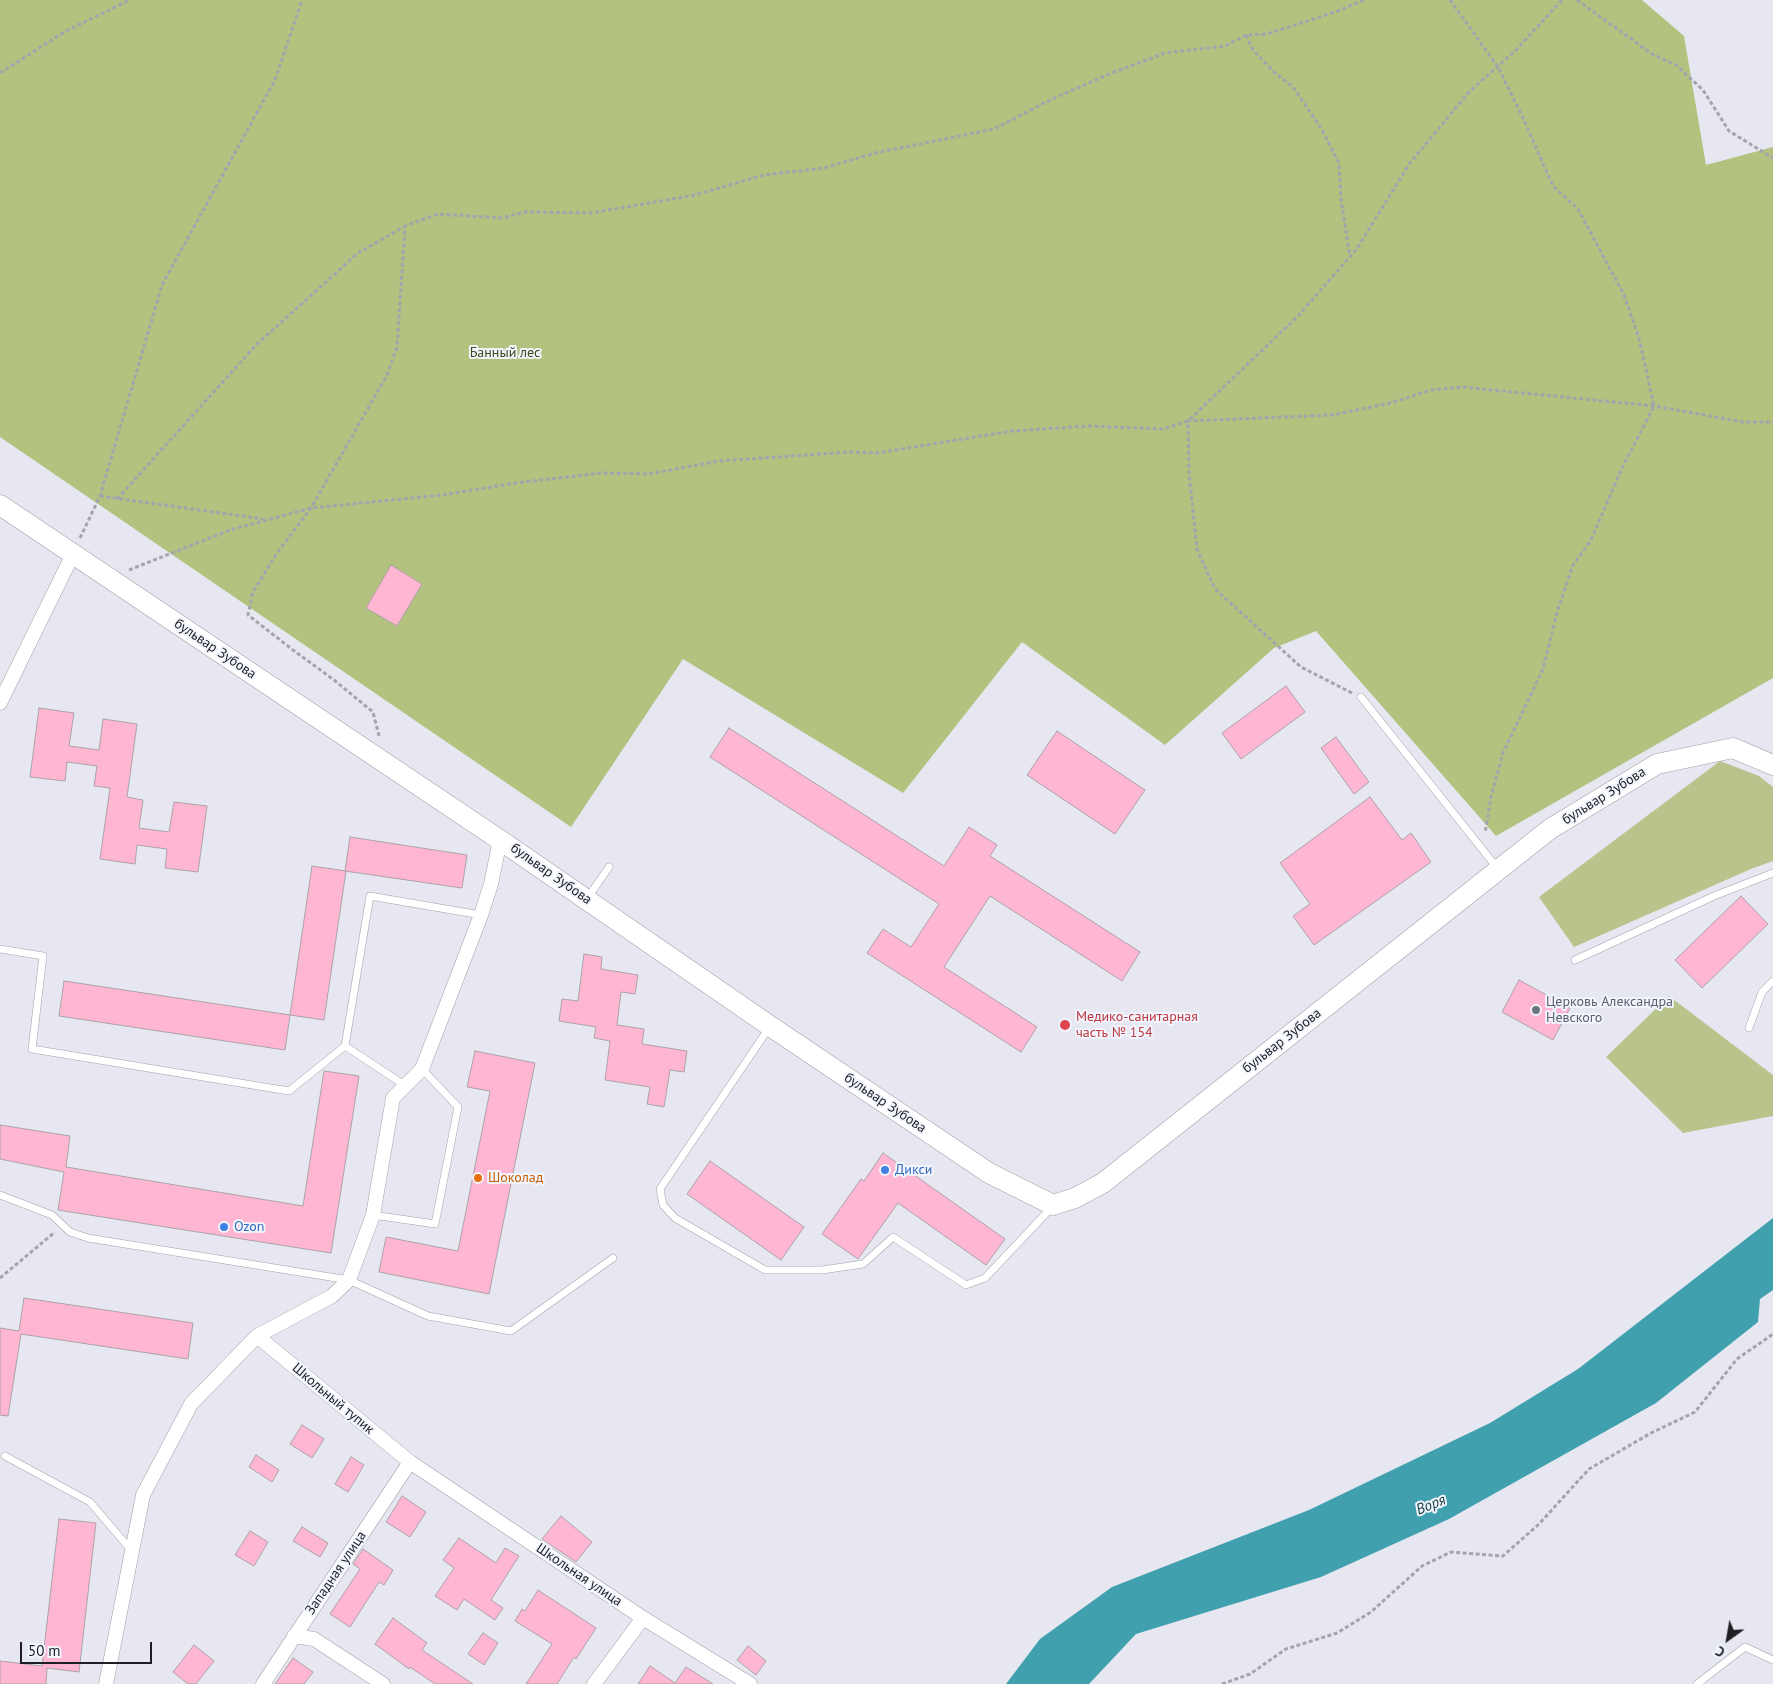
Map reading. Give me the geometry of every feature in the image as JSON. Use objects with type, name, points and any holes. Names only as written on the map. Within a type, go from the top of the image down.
[{"type":"street","name":"бульвар Зубова","points":[[0,505],[500,840],[770,1026],[989,1173],[1053,1205],[1075,1198],[1103,1183],[1550,829],[1657,764],[1733,748],[1773,765]]},
{"type":"street","points":[[0,703],[72,554]]},
{"type":"street","points":[[106,1684],[143,1495],[191,1404],[257,1336],[332,1296],[349,1280],[373,1215],[393,1098],[422,1069],[481,916],[491,884],[500,840]]},
{"type":"street","name":"Школьный тупик","points":[[257,1336],[410,1462]]},
{"type":"street","name":"Школьная улица","points":[[410,1462],[643,1618],[750,1684]]},
{"type":"street","name":"Западная улица","points":[[263,1684],[410,1462]]},
{"type":"street","points":[[594,1684],[643,1618]]},
{"type":"street","points":[[294,1636],[314,1639],[383,1684]]},
{"type":"lane","points":[[1361,697],[1499,869]]},
{"type":"lane","points":[[586,899],[608,867]]},
{"type":"lane","points":[[1575,960],[1714,896],[1773,872]]},
{"type":"lane","points":[[0,949],[44,956],[32,1049],[289,1091],[345,1046],[370,896],[481,916]]},
{"type":"lane","points":[[1749,1028],[1762,992],[1773,981]]},
{"type":"lane","points":[[770,1026],[660,1189],[663,1205],[675,1218],[765,1270],[822,1270],[863,1264],[893,1237],[966,1285],[986,1278],[1053,1205]]},
{"type":"lane","points":[[345,1046],[406,1086]]},
{"type":"lane","points":[[373,1215],[435,1224],[458,1107],[422,1069]]},
{"type":"lane","points":[[0,1195],[52,1215],[70,1232],[88,1238],[349,1280],[428,1316],[511,1331],[613,1258]]},
{"type":"lane","points":[[5,1456],[90,1502],[132,1551]]},
{"type":"lane","points":[[1697,1684],[1745,1647],[1773,1660]]},
{"type":"path","points":[[0,73],[66,31],[130,0]]},
{"type":"path","points":[[72,554],[100,496],[162,285],[275,80],[302,0]]},
{"type":"path","points":[[117,499],[257,344],[358,253],[405,226],[438,214],[502,218],[526,212],[591,213],[695,195],[764,175],[824,168],[876,153],[994,129],[1107,75],[1165,53],[1225,46],[1246,35],[1267,34],[1338,11],[1364,0]]},
{"type":"path","points":[[1450,0],[1498,67],[1553,186],[1578,209],[1624,295],[1639,338],[1654,406],[1621,470],[1592,540],[1573,565],[1558,609],[1543,669],[1503,754],[1491,797],[1483,849]]},
{"type":"path","points":[[1361,697],[1301,666],[1214,589],[1196,549],[1189,473],[1188,421],[1298,316],[1356,250],[1410,163],[1469,92],[1515,51],[1562,0]]},
{"type":"path","points":[[1576,0],[1652,54],[1676,65],[1703,90],[1729,131],[1773,158]]},
{"type":"path","points":[[1246,35],[1253,50],[1275,73],[1293,87],[1321,128],[1338,163],[1341,200],[1350,257]]},
{"type":"path","points":[[380,742],[373,712],[248,615],[258,584],[277,553],[312,508],[387,375],[397,347],[405,226]]},
{"type":"path","points":[[109,578],[230,530],[312,508],[442,495],[516,483],[601,473],[649,474],[719,460],[850,452],[877,453],[1012,431],[1088,426],[1164,429],[1188,421],[1332,415],[1391,403],[1431,390],[1462,386],[1654,406],[1744,422],[1773,422]]},
{"type":"path","points":[[100,496],[266,520]]},
{"type":"path","points":[[0,1278],[62,1225]]},
{"type":"path","points":[[1222,1684],[1250,1674],[1286,1649],[1337,1634],[1372,1612],[1422,1566],[1451,1552],[1503,1556],[1539,1524],[1589,1469],[1651,1433],[1695,1412],[1737,1359],[1773,1334]]},
{"type":"green space","name":"Банный лес","points":[[0,0],[1642,0],[1684,36],[1706,165],[1773,147],[1773,678],[1496,836],[1316,631],[1274,648],[1165,745],[1022,642],[903,793],[683,659],[571,827],[0,437]]},
{"type":"green space","points":[[1720,761],[1759,776],[1773,787],[1773,861],[1574,947],[1539,897]]},
{"type":"green space","points":[[1669,996],[1773,1075],[1773,1116],[1683,1133],[1606,1057]]},
{"type":"water","name":"Воря","points":[[1773,1218],[1773,1290],[1760,1299],[1758,1322],[1656,1403],[1449,1519],[1321,1577],[1136,1634],[1089,1684],[1006,1684],[1040,1639],[1112,1587],[1309,1510],[1490,1423],[1578,1369]]},
{"type":"building","points":[[391,565],[422,584],[397,626],[366,608]]},
{"type":"building","points":[[1286,686],[1305,712],[1241,759],[1222,733]]},
{"type":"building","points":[[39,708],[74,713],[69,746],[99,750],[103,719],[137,724],[127,797],[143,800],[139,828],[169,832],[174,802],[207,806],[198,872],[165,868],[167,849],[137,845],[135,864],[100,859],[110,788],[94,786],[97,766],[67,762],[65,781],[30,777]]},
{"type":"building","points":[[729,728],[944,866],[969,827],[997,845],[990,856],[1140,952],[1122,981],[990,896],[944,967],[1037,1027],[1021,1052],[867,953],[883,929],[911,947],[939,904],[710,757]]},
{"type":"building","points":[[1057,731],[1145,790],[1115,834],[1027,775]]},
{"type":"building","points":[[1336,737],[1369,782],[1354,794],[1321,748]]},
{"type":"building","points":[[1370,797],[1402,840],[1411,833],[1431,862],[1314,945],[1293,916],[1310,904],[1280,863]]},
{"type":"building","points":[[350,837],[467,855],[462,888],[345,871]]},
{"type":"building","points":[[312,866],[346,871],[324,1020],[290,1015]]},
{"type":"building","points":[[1741,896],[1768,924],[1702,988],[1675,960]]},
{"type":"building","points":[[584,954],[602,957],[601,969],[638,975],[635,994],[621,992],[617,1025],[644,1029],[642,1044],[687,1051],[684,1072],[670,1070],[664,1107],[647,1104],[650,1087],[605,1080],[610,1041],[594,1038],[596,1027],[559,1021],[562,999],[578,1001]]},
{"type":"building","name":"Церковь Александра Невского","points":[[1519,980],[1570,1008],[1553,1040],[1502,1012]]},
{"type":"building","points":[[64,981],[290,1015],[285,1050],[59,1016]]},
{"type":"building","points":[[475,1051],[535,1063],[489,1294],[379,1272],[386,1237],[458,1251],[490,1091],[467,1087]]},
{"type":"building","points":[[324,1071],[359,1076],[331,1253],[58,1210],[64,1172],[0,1159],[0,1125],[70,1136],[66,1167],[303,1206]]},
{"type":"building","points":[[883,1153],[1005,1239],[986,1265],[898,1203],[858,1259],[822,1234],[861,1179],[864,1181]]},
{"type":"building","points":[[710,1161],[804,1227],[781,1260],[687,1194]]},
{"type":"building","points":[[24,1298],[193,1323],[188,1359],[21,1334],[8,1416],[0,1415],[0,1328],[19,1331]]},
{"type":"building","points":[[302,1425],[324,1439],[312,1458],[290,1444]]},
{"type":"building","points":[[256,1455],[279,1470],[272,1482],[249,1467]]},
{"type":"building","points":[[351,1457],[364,1465],[348,1492],[335,1484]]},
{"type":"building","points":[[402,1496],[426,1512],[410,1537],[386,1522]]},
{"type":"building","points":[[561,1516],[592,1542],[576,1562],[542,1539]]},
{"type":"building","points":[[59,1519],[96,1523],[79,1672],[47,1668],[46,1684],[0,1684],[0,1661],[42,1666]]},
{"type":"building","points":[[302,1527],[328,1543],[320,1557],[293,1541]]},
{"type":"building","points":[[250,1531],[268,1542],[254,1566],[235,1555]]},
{"type":"building","points":[[459,1538],[496,1563],[505,1548],[519,1556],[491,1600],[503,1608],[495,1620],[464,1599],[457,1610],[435,1596],[454,1568],[443,1560]]},
{"type":"building","points":[[363,1549],[393,1570],[384,1585],[379,1582],[350,1627],[330,1614],[360,1569],[353,1564]]},
{"type":"building","points":[[538,1590],[596,1628],[557,1684],[526,1684],[552,1644],[515,1621],[522,1609],[525,1611]]},
{"type":"building","points":[[393,1618],[427,1643],[422,1650],[473,1684],[435,1684],[410,1667],[409,1669],[375,1644]]},
{"type":"building","points":[[483,1633],[498,1643],[484,1665],[468,1654]]},
{"type":"building","points":[[194,1645],[214,1661],[196,1684],[188,1684],[173,1672]]},
{"type":"building","points":[[748,1646],[766,1661],[756,1675],[737,1660]]},
{"type":"building","points":[[293,1658],[313,1672],[304,1684],[275,1684]]},
{"type":"building","points":[[650,1666],[675,1683],[686,1667],[713,1684],[638,1684]]},
{"type":"place","name":"Церковь Александра Невского","points":[[1536,1010]]},
{"type":"place","name":"Медико-санитарная часть № 154","points":[[1065,1025]]},
{"type":"place","name":"Дикси","points":[[885,1170]]},
{"type":"place","name":"Шоколад","points":[[478,1178]]},
{"type":"place","name":"Ozon","points":[[224,1227]]}]
